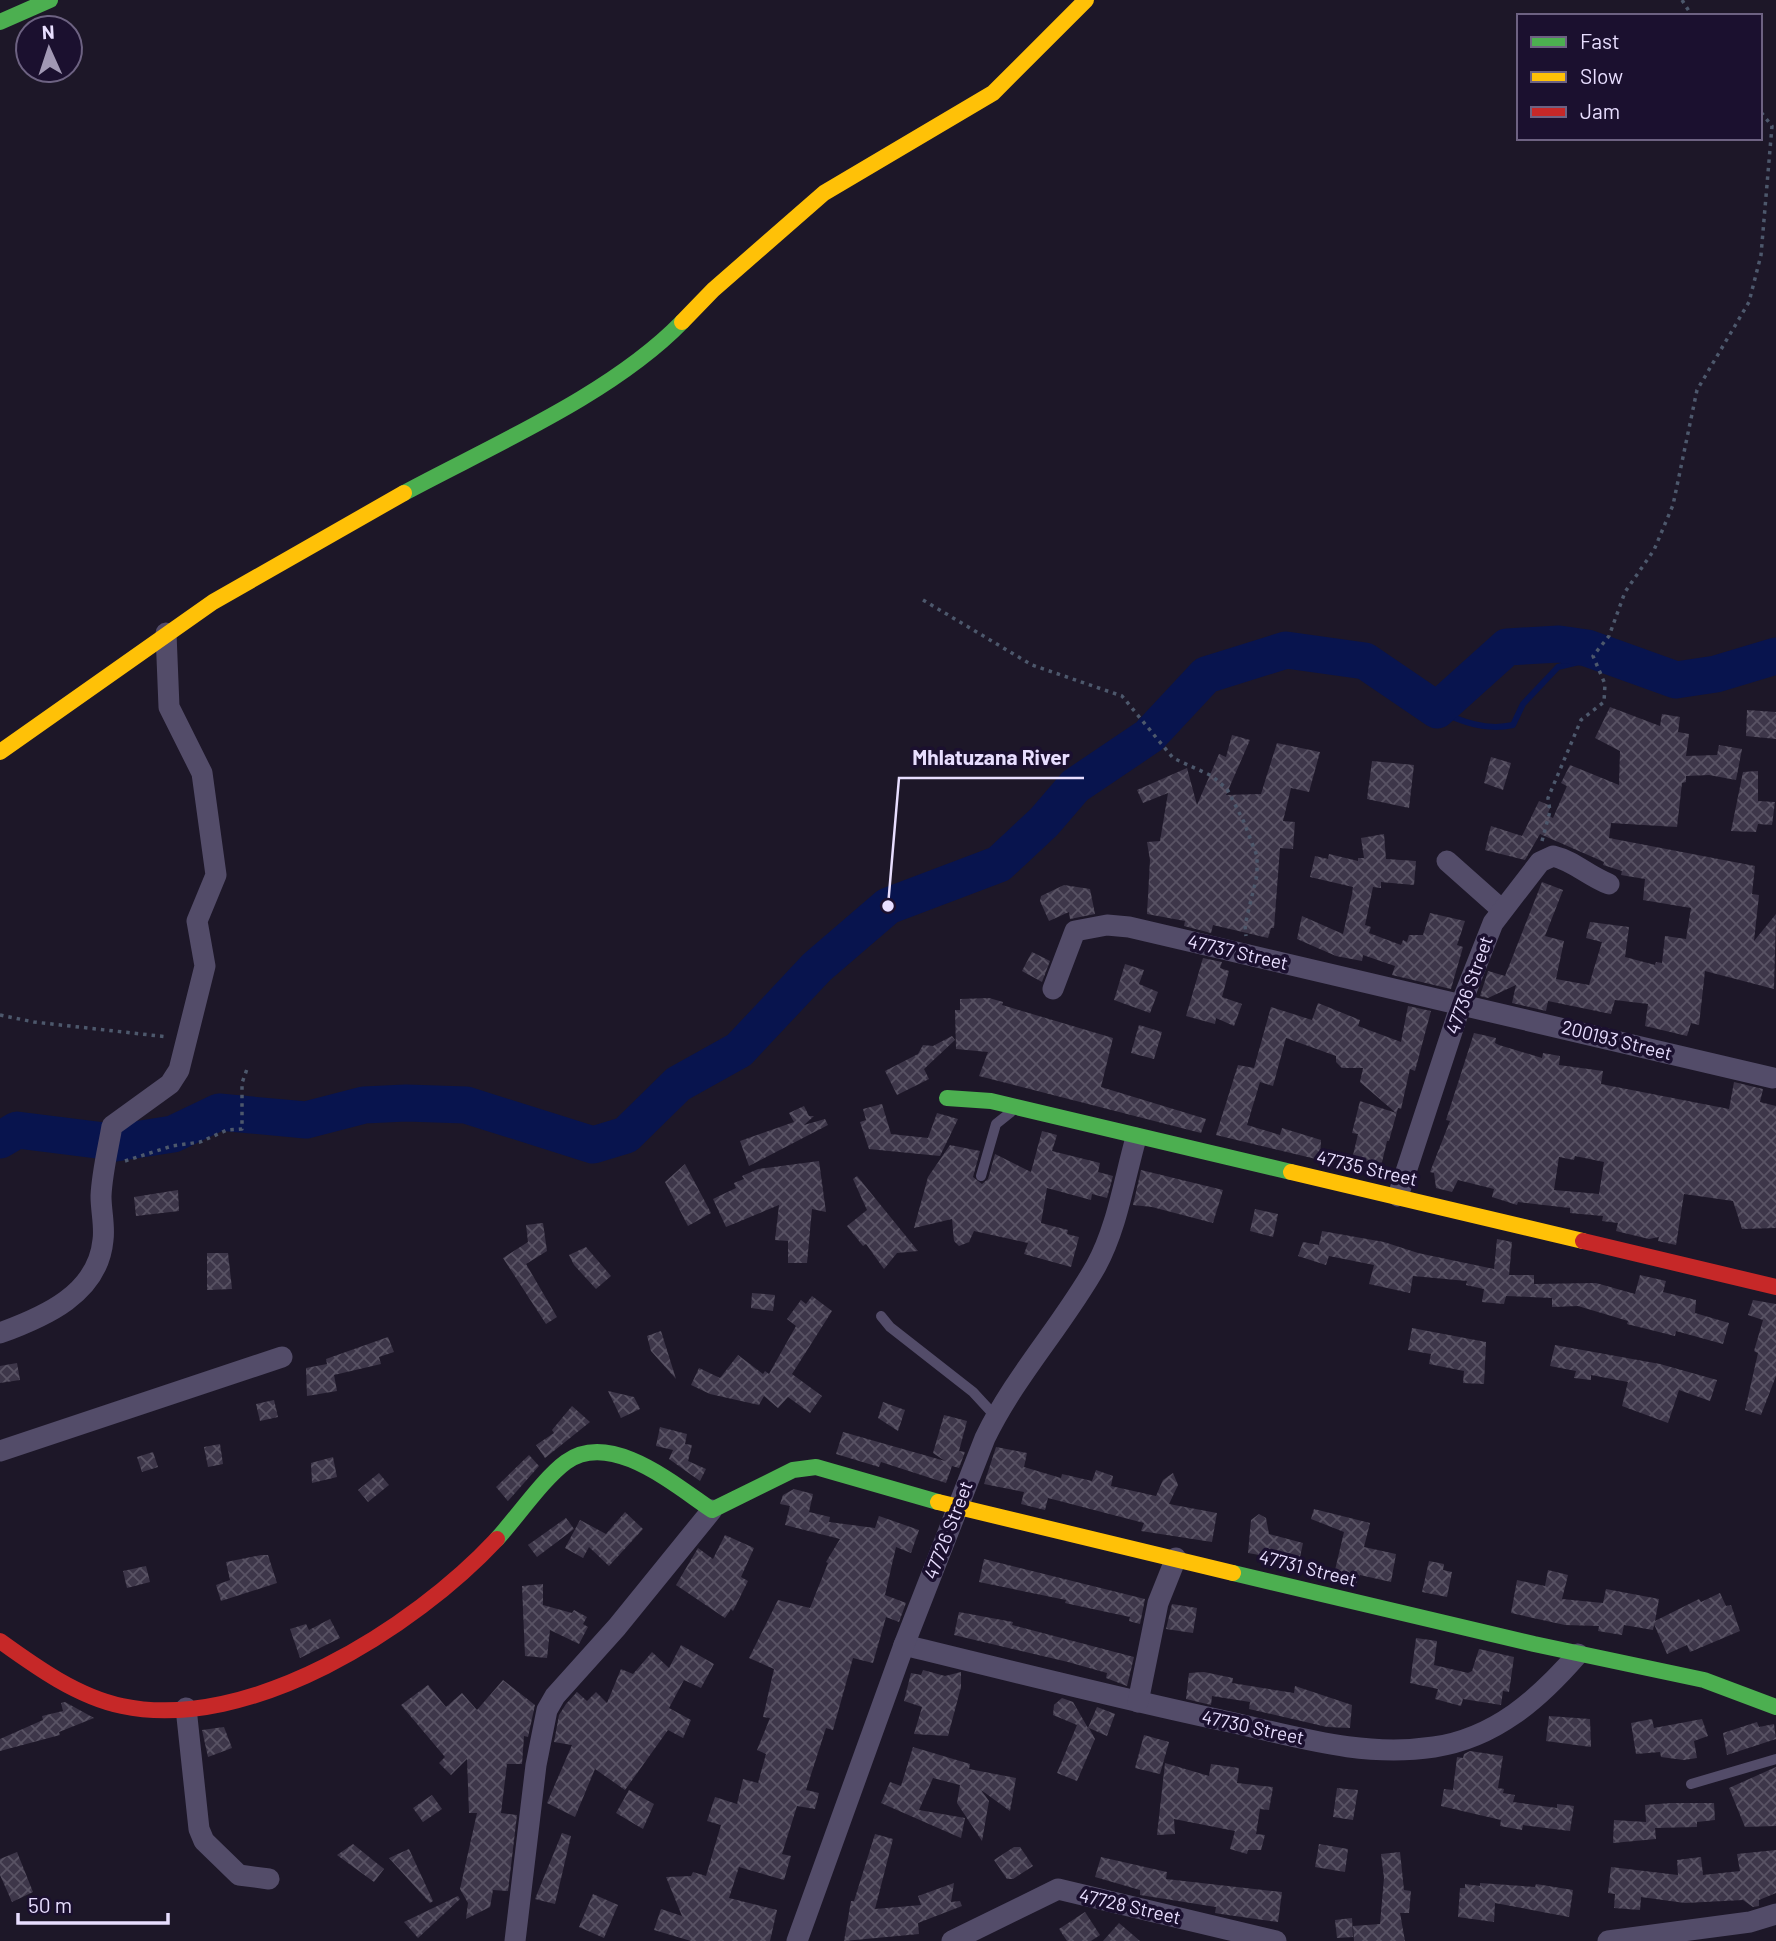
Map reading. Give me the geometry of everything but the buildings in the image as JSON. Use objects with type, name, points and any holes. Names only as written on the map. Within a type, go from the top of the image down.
[{"type":"main road","points":[[0,23],[50,0]]},
{"type":"main road","points":[[0,752],[166,633],[392,499],[583,397],[660,345],[713,290],[824,193],[993,93],[1086,0]]},
{"type":"main road","name":"47735 Street","points":[[947,1098],[965,1097],[1398,1196],[1776,1287]]},
{"type":"main road","points":[[0,1641],[69,1684],[122,1706],[186,1708],[258,1694],[378,1640],[455,1582],[567,1461],[580,1455],[621,1453],[645,1465],[712,1510]]},
{"type":"main road","name":"47731 Street","points":[[712,1510],[793,1470],[816,1467],[957,1507],[1578,1654],[1704,1680],[1776,1707]]},
{"type":"street","points":[[0,1334],[47,1315],[63,1305],[92,1273],[103,1242],[101,1195],[112,1126],[170,1084],[179,1070],[205,966],[198,921],[216,875],[202,773],[169,707],[166,633]]},
{"type":"street","points":[[1546,859],[1553,856],[1569,860],[1585,875],[1609,884]]},
{"type":"street","name":"47736 Street","points":[[1398,1196],[1482,947],[1501,909],[1546,859]]},
{"type":"street","points":[[1447,861],[1501,909]]},
{"type":"street","name":"47737 Street","points":[[1053,989],[1075,931],[1107,925],[1129,927],[1461,1004]]},
{"type":"street","name":"200193 Street","points":[[1461,1004],[1773,1078]]},
{"type":"street","name":"47726 Street","points":[[797,1941],[957,1507],[996,1417],[1097,1265],[1109,1234],[1136,1138]]},
{"type":"street","points":[[0,1451],[282,1357]]},
{"type":"street","points":[[515,1941],[536,1765],[547,1710],[555,1696],[617,1627],[712,1510]]},
{"type":"street","points":[[1138,1702],[1158,1603],[1176,1558]]},
{"type":"street","name":"47730 Street","points":[[904,1645],[1138,1702],[1361,1751],[1436,1746],[1484,1732],[1518,1713],[1546,1691],[1578,1654]]},
{"type":"street","points":[[186,1708],[199,1829],[204,1841],[239,1875],[269,1879]]},
{"type":"street","name":"47728 Street","points":[[952,1941],[1058,1889],[1276,1941]]},
{"type":"street","points":[[1608,1941],[1711,1934],[1776,1914]]},
{"type":"lane","points":[[981,1176],[996,1124],[1017,1109]]},
{"type":"lane","points":[[881,1316],[890,1327],[973,1392],[996,1417]]},
{"type":"lane","points":[[1691,1784],[1776,1759]]},
{"type":"path","points":[[1546,859],[1542,836],[1550,811],[1548,798],[1581,719],[1604,702],[1605,684],[1593,656],[1609,636],[1619,604],[1654,550],[1673,505],[1697,390],[1749,302],[1761,255],[1772,126],[1762,114]]},
{"type":"path","points":[[923,600],[1032,664],[1122,696],[1166,751],[1212,776],[1227,789],[1244,820],[1257,856],[1257,875],[1245,925],[1249,955]]},
{"type":"path","points":[[0,1015],[34,1022],[186,1039]]},
{"type":"path","points":[[105,1165],[148,1156],[172,1146],[200,1142],[228,1130],[242,1129],[242,1083],[247,1069]]},
{"type":"waterway","points":[[0,1140],[17,1130],[105,1141],[109,1144],[173,1134],[219,1112],[306,1120],[364,1105],[406,1103],[466,1105],[593,1145],[626,1135],[678,1084],[739,1050],[817,967],[888,906],[999,864],[1044,822],[1075,786],[1149,736],[1206,675],[1286,650],[1365,661],[1437,710],[1507,647],[1559,644],[1587,648],[1676,680],[1716,674],[1776,656]]},
{"type":"waterway","points":[[1437,710],[1474,724],[1493,727],[1513,725],[1523,704],[1558,667],[1604,656]]},
{"type":"traffic: fast","points":[[0,22],[50,0]]},
{"type":"traffic: fast","points":[[404,493],[587,395],[654,348],[682,322]]},
{"type":"traffic: fast","points":[[947,1098],[991,1101],[1291,1172]]},
{"type":"traffic: fast","points":[[497,1539],[566,1462],[584,1454],[603,1452],[643,1465],[712,1510],[793,1470],[816,1467],[938,1502]]},
{"type":"traffic: fast","points":[[1233,1573],[1534,1644],[1704,1680],[1776,1707]]},
{"type":"traffic: slow","points":[[682,322],[713,290],[824,193],[993,93],[1086,0]]},
{"type":"traffic: slow","points":[[0,752],[213,602],[404,493]]},
{"type":"traffic: slow","points":[[1291,1172],[1583,1241]]},
{"type":"traffic: slow","points":[[938,1502],[1233,1573]]},
{"type":"traffic: jam","points":[[1583,1241],[1776,1287]]},
{"type":"traffic: jam","points":[[0,1641],[58,1680],[106,1702],[171,1710],[222,1704],[275,1688],[326,1666],[375,1638],[462,1573],[497,1539]]},
{"type":"place","name":"Mhlatuzana River","points":[[888,906]]}]
